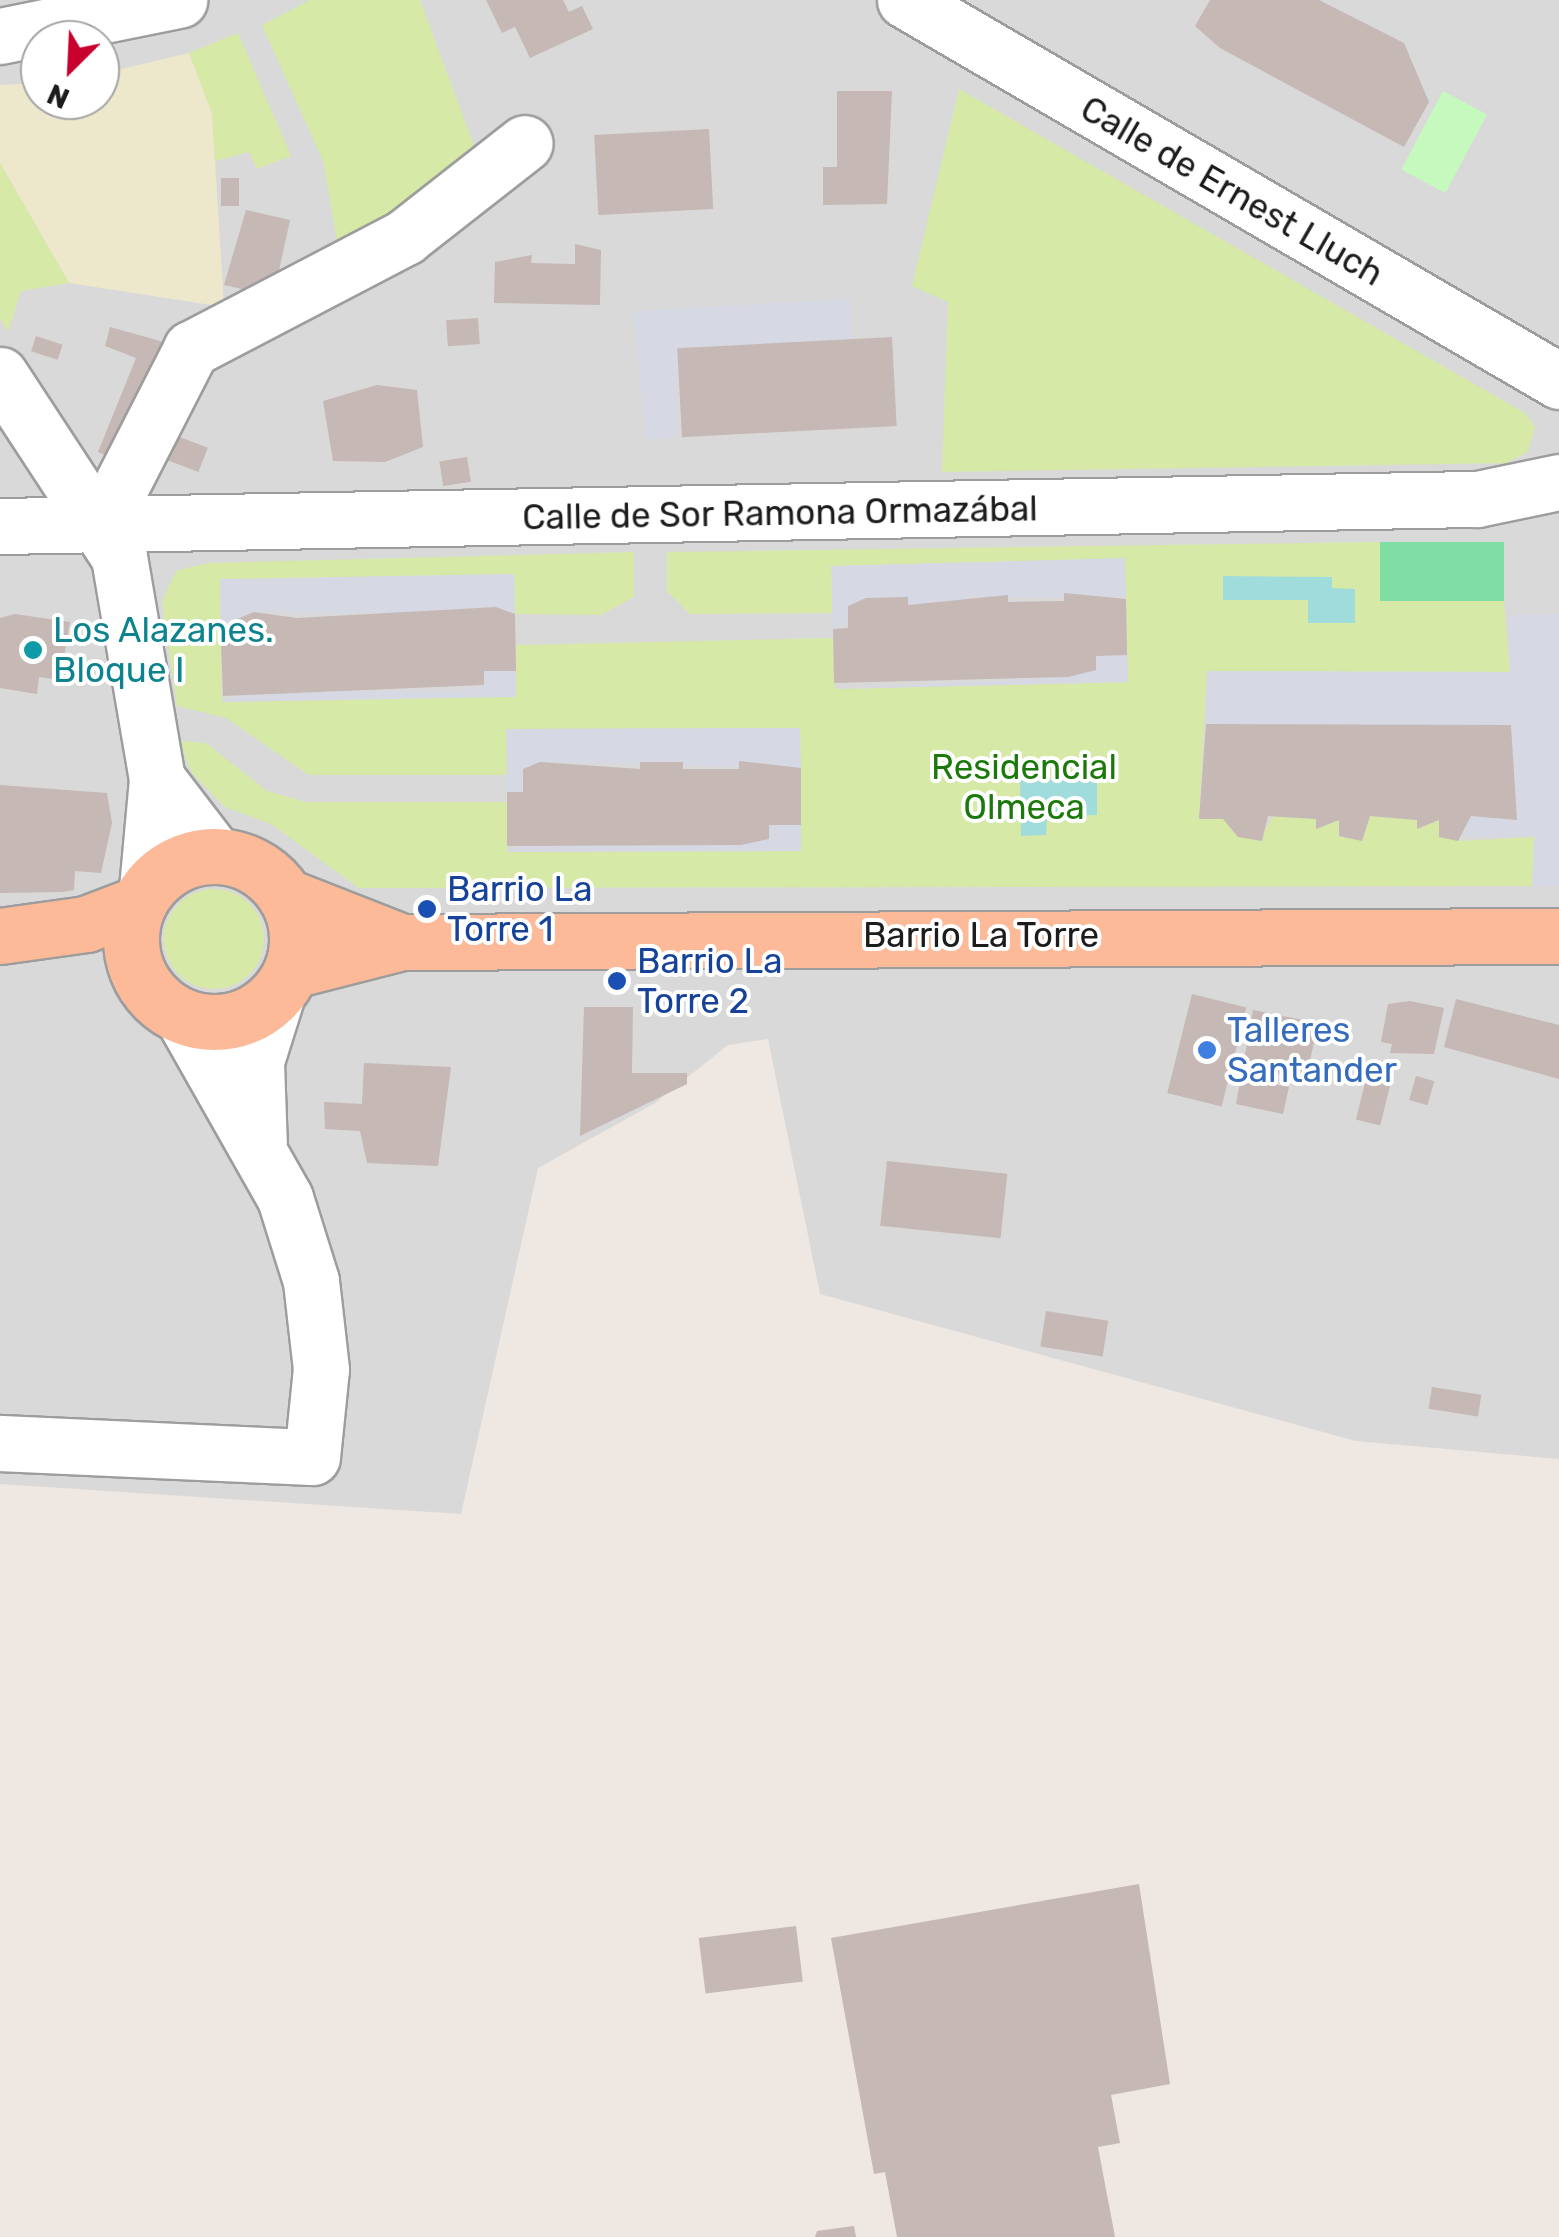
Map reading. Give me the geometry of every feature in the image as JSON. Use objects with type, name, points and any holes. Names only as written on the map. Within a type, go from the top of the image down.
[{"type":"main road","name":"Barrio La Torre","points":[[216,856],[255,867],[285,896],[402,942]]},
{"type":"main road","points":[[0,939],[86,924],[143,896],[178,864],[216,856]]},
{"type":"main road","points":[[143,896],[134,964],[144,986],[182,1016]]},
{"type":"main road","points":[[284,982],[296,924],[285,896]]},
{"type":"main road","name":"Barrio La Torre","points":[[182,1016],[233,1020],[284,982],[402,942],[1559,936]]},
{"type":"main road","points":[[0,939],[134,964]]},
{"type":"street","points":[[0,36],[180,0]]},
{"type":"street","name":"Calle de Ernest Lluch","points":[[905,0],[1559,381]]},
{"type":"street","points":[[102,525],[191,349],[389,246],[525,143]]},
{"type":"street","points":[[0,375],[102,525],[138,633],[156,779],[143,896]]},
{"type":"street","name":"Calle de Sor Ramona Ormazábal","points":[[0,526],[1477,499],[1559,482]]},
{"type":"street","points":[[156,779],[216,856]]},
{"type":"street","points":[[259,1150],[256,1061],[284,982]]},
{"type":"street","points":[[0,1444],[312,1457],[321,1370],[311,1281],[259,1150],[182,1016]]},
{"type":"shaded area","points":[[0,0],[1559,0],[1559,1459],[1356,1441],[820,1294],[768,1039],[728,1045],[655,1103],[538,1168],[461,1514],[0,1484]]},
{"type":"shaded area","points":[[189,53],[212,113],[224,307],[69,283],[0,163],[0,85],[20,84],[20,120],[120,120],[120,69]]},
{"type":"shaded area","points":[[850,299],[852,339],[798,343],[675,380],[678,438],[646,439],[633,311]]},
{"type":"shaded area","points":[[1125,558],[1126,599],[966,596],[965,603],[908,605],[908,597],[833,629],[831,566]]},
{"type":"shaded area","points":[[514,574],[515,614],[255,612],[237,620],[237,642],[221,642],[220,579]]},
{"type":"shaded area","points":[[1559,614],[1559,886],[1532,886],[1534,837],[1463,836],[1471,816],[1517,820],[1516,789],[1206,724],[1207,671],[1510,672],[1509,615]]},
{"type":"shaded area","points":[[1127,655],[1128,682],[834,689],[1068,677],[1096,656]]},
{"type":"shaded area","points":[[484,671],[516,671],[516,697],[222,702],[258,689],[456,692],[484,685]]},
{"type":"shaded area","points":[[800,728],[801,768],[541,762],[523,770],[523,792],[507,792],[506,729]]},
{"type":"shaded area","points":[[769,825],[801,825],[801,851],[506,852],[543,839],[741,845],[769,839]]},
{"type":"green space","points":[[310,0],[420,0],[480,162],[338,247],[323,161],[262,25]]},
{"type":"green space","points":[[238,33],[291,156],[257,169],[249,152],[215,161],[212,113],[189,53]]},
{"type":"green space","points":[[959,89],[1525,413],[1535,427],[1528,452],[1506,463],[942,472],[948,302],[912,286]]},
{"type":"green space","points":[[1443,91],[1487,114],[1445,193],[1401,170]]},
{"type":"green space","points":[[0,163],[69,283],[21,291],[8,332],[0,318]]},
{"type":"green space","name":"Residencial Olmeca","points":[[1380,542],[1380,601],[1504,601],[1510,672],[1207,671],[1199,819],[1223,819],[1258,841],[1273,816],[1316,819],[1317,829],[1339,820],[1339,836],[1362,841],[1370,816],[1417,820],[1417,829],[1439,820],[1459,841],[1534,837],[1532,886],[359,888],[271,824],[225,807],[192,773],[179,741],[206,743],[267,791],[306,802],[507,802],[507,852],[801,850],[800,728],[507,729],[507,775],[309,775],[226,718],[177,706],[162,602],[176,571],[208,563],[634,552],[634,597],[601,615],[515,614],[514,574],[220,580],[222,701],[516,696],[516,645],[833,638],[835,689],[1128,682],[1125,559],[832,566],[832,613],[690,614],[667,591],[667,552]]},
{"type":"green space","points":[[1380,542],[1504,542],[1504,601],[1380,601]]},
{"type":"green space","points":[[214,889],[233,892],[250,903],[261,920],[261,958],[250,975],[233,986],[214,989],[195,986],[178,975],[167,958],[164,939],[167,920],[178,903],[195,892]]},
{"type":"water","points":[[1223,576],[1332,577],[1332,588],[1355,589],[1355,623],[1308,623],[1308,600],[1223,600]]},
{"type":"water","points":[[1097,779],[1097,815],[1047,816],[1046,835],[1021,836],[1020,780]]},
{"type":"building","points":[[486,0],[563,0],[569,12],[582,6],[593,29],[530,58],[515,27],[502,33]]},
{"type":"building","points":[[1210,0],[1319,0],[1404,43],[1429,102],[1404,147],[1220,48],[1195,26]]},
{"type":"building","points":[[837,91],[892,91],[887,204],[823,205],[823,167],[837,167]]},
{"type":"building","points":[[709,129],[713,209],[598,215],[594,135]]},
{"type":"building","points":[[221,178],[239,178],[239,206],[221,206]]},
{"type":"building","points":[[246,210],[290,220],[276,284],[260,293],[224,285]]},
{"type":"building","points":[[575,244],[601,250],[600,305],[494,303],[495,262],[532,255],[531,263],[575,264]]},
{"type":"building","points":[[478,318],[480,344],[448,346],[446,320]]},
{"type":"building","points":[[110,327],[171,344],[120,462],[98,452],[136,358],[105,346]]},
{"type":"building","points":[[36,336],[63,345],[58,360],[31,351]]},
{"type":"building","points":[[892,337],[897,426],[682,437],[677,348]]},
{"type":"building","points":[[377,385],[417,390],[423,447],[385,462],[333,461],[323,401]]},
{"type":"building","points":[[177,436],[208,448],[198,472],[168,460]]},
{"type":"building","points":[[467,457],[471,482],[443,486],[439,461]]},
{"type":"building","points":[[1064,593],[1126,599],[1127,655],[1096,656],[1096,670],[1068,677],[834,683],[833,629],[848,628],[848,606],[866,598],[908,597],[908,605],[1008,595],[1008,602],[1064,601]]},
{"type":"building","points":[[496,607],[515,614],[516,671],[484,671],[484,685],[223,696],[221,642],[237,642],[237,619],[254,612],[297,618]]},
{"type":"building","name":"Los Alazanes. Bloque I","points":[[15,614],[70,622],[60,680],[39,677],[37,694],[0,688],[0,618]]},
{"type":"building","points":[[1206,724],[1511,725],[1517,820],[1471,816],[1458,841],[1439,837],[1439,820],[1417,829],[1417,820],[1370,816],[1362,841],[1339,836],[1339,820],[1316,829],[1316,819],[1268,816],[1262,841],[1238,837],[1223,819],[1199,819]]},
{"type":"building","points":[[739,761],[801,768],[801,825],[769,825],[769,839],[741,845],[507,846],[507,792],[523,792],[523,769],[540,762],[640,769],[640,762],[683,762],[683,769],[739,769]]},
{"type":"building","points":[[0,785],[107,793],[112,823],[101,873],[75,871],[74,890],[0,893]]},
{"type":"building","name":"Talleres Santander","points":[[1192,994],[1246,1008],[1222,1107],[1167,1093]]},
{"type":"building","points":[[1456,999],[1559,1025],[1559,1079],[1444,1047]]},
{"type":"building","points":[[1410,1001],[1444,1008],[1434,1054],[1390,1053],[1392,1044],[1381,1042],[1388,1004]]},
{"type":"building","points":[[584,1007],[633,1007],[632,1073],[687,1073],[687,1084],[580,1136]]},
{"type":"building","points":[[1253,1010],[1318,1023],[1306,1080],[1271,1073],[1269,1083],[1289,1087],[1283,1114],[1236,1104]]},
{"type":"building","points":[[364,1063],[451,1067],[438,1166],[367,1163],[360,1131],[325,1129],[324,1102],[362,1104]]},
{"type":"building","points":[[1368,1071],[1392,1077],[1380,1126],[1356,1120]]},
{"type":"building","points":[[1416,1076],[1434,1081],[1427,1105],[1409,1100]]},
{"type":"building","points":[[887,1161],[1007,1174],[1001,1238],[880,1226]]},
{"type":"building","points":[[1046,1311],[1108,1321],[1103,1356],[1040,1347]]},
{"type":"building","points":[[1432,1387],[1481,1395],[1478,1417],[1429,1409]]},
{"type":"building","points":[[1139,1884],[1170,2084],[1111,2095],[1120,2143],[1098,2147],[1115,2237],[897,2237],[885,2172],[874,2174],[831,1938]]},
{"type":"building","points":[[796,1926],[803,1982],[706,1994],[699,1938]]},
{"type":"building","points":[[854,2226],[856,2237],[815,2237],[817,2231]]},
{"type":"place","name":"Los Alazanes. Bloque I","points":[[33,650]]},
{"type":"place","name":"Barrio La Torre 1","points":[[427,909]]},
{"type":"place","name":"Barrio La Torre 2","points":[[617,981]]},
{"type":"place","name":"Talleres Santander","points":[[1207,1050]]}]
